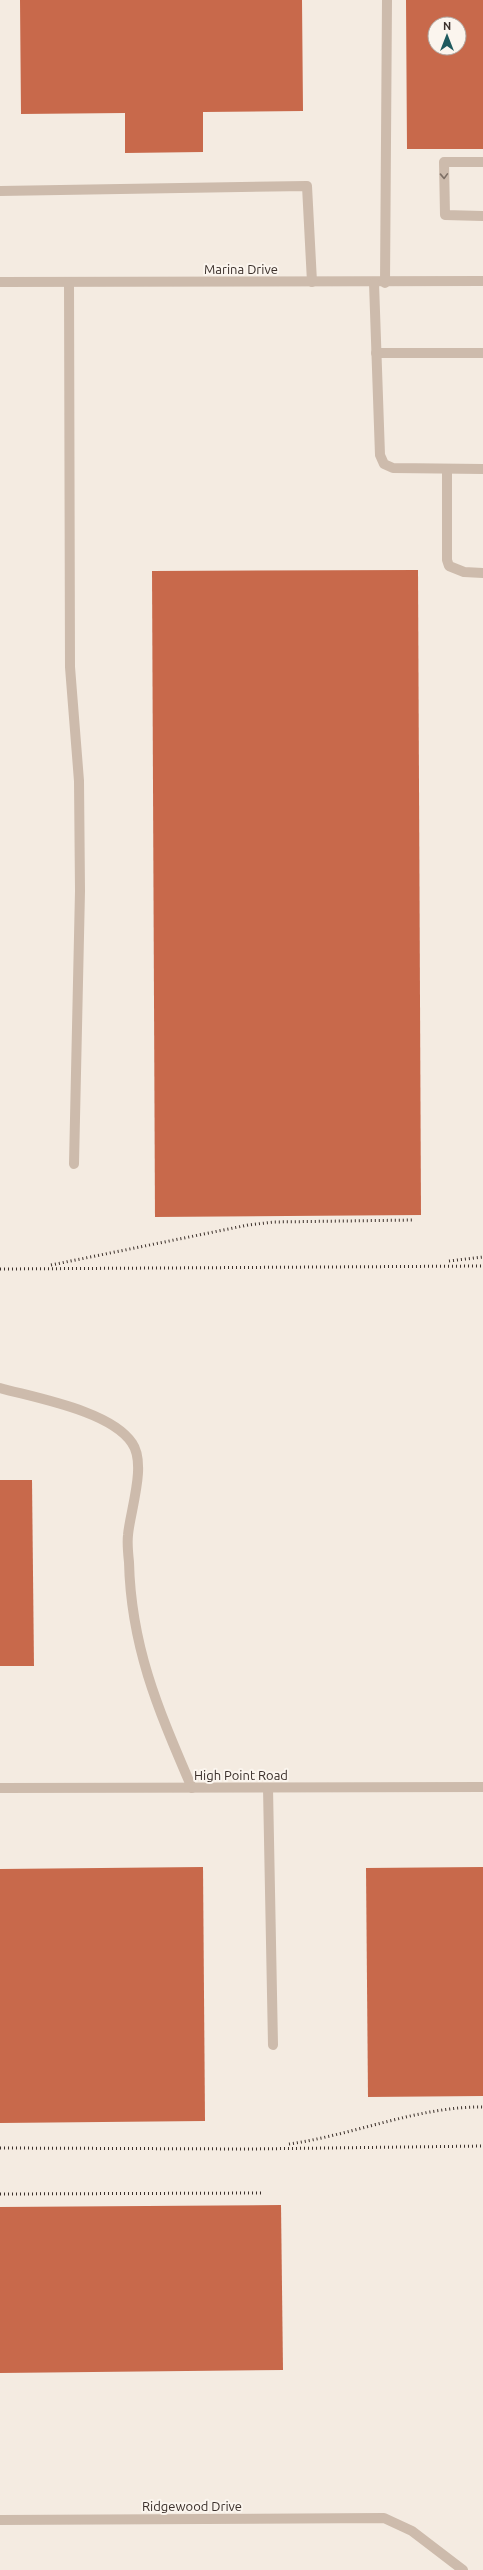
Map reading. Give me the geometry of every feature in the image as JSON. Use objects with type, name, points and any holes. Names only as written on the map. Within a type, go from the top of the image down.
[{"type":"street","points":[[385,283],[386,0]]},
{"type":"street","points":[[483,162],[444,162],[445,215],[483,216]]},
{"type":"street","points":[[0,191],[307,186],[312,282]]},
{"type":"street","name":"Marina Drive","points":[[0,282],[385,283],[483,281]]},
{"type":"street","points":[[69,282],[70,667],[79,781],[80,891],[74,1164]]},
{"type":"street","points":[[374,283],[380,455],[384,464],[393,468],[483,469]]},
{"type":"street","points":[[376,353],[483,353]]},
{"type":"street","points":[[446,469],[449,566],[464,572],[483,573]]},
{"type":"street","points":[[0,1388],[88,1412],[120,1430],[133,1443],[137,1461],[137,1488],[128,1535],[129,1582],[134,1626],[142,1661],[192,1788]]},
{"type":"street","name":"High Point Road","points":[[0,1788],[483,1787]]},
{"type":"street","points":[[268,1788],[273,2045]]},
{"type":"street","name":"Ridgewood Drive","points":[[0,2520],[384,2518],[412,2532],[463,2570]]},
{"type":"building","points":[[20,0],[302,0],[303,111],[203,112],[203,152],[125,153],[125,113],[21,114]]},
{"type":"building","points":[[406,0],[483,0],[483,149],[407,149]]},
{"type":"building","points":[[418,570],[421,1215],[155,1217],[152,571]]},
{"type":"building","points":[[0,1480],[32,1480],[34,1666],[0,1666]]},
{"type":"building","points":[[203,1867],[205,2121],[0,2123],[0,1869]]},
{"type":"building","points":[[483,1867],[483,2096],[368,2097],[366,1868]]},
{"type":"building","points":[[281,2205],[283,2370],[0,2373],[0,2207]]},
{"type":"railway","points":[[51,1265],[248,1225],[274,1222],[414,1220]]},
{"type":"railway","points":[[449,1261],[483,1257]]},
{"type":"railway","points":[[0,1269],[483,1266]]},
{"type":"railway","points":[[289,2144],[313,2140],[435,2111],[483,2107]]},
{"type":"railway","points":[[0,2148],[249,2149],[483,2146]]},
{"type":"railway","points":[[0,2194],[264,2193]]}]
